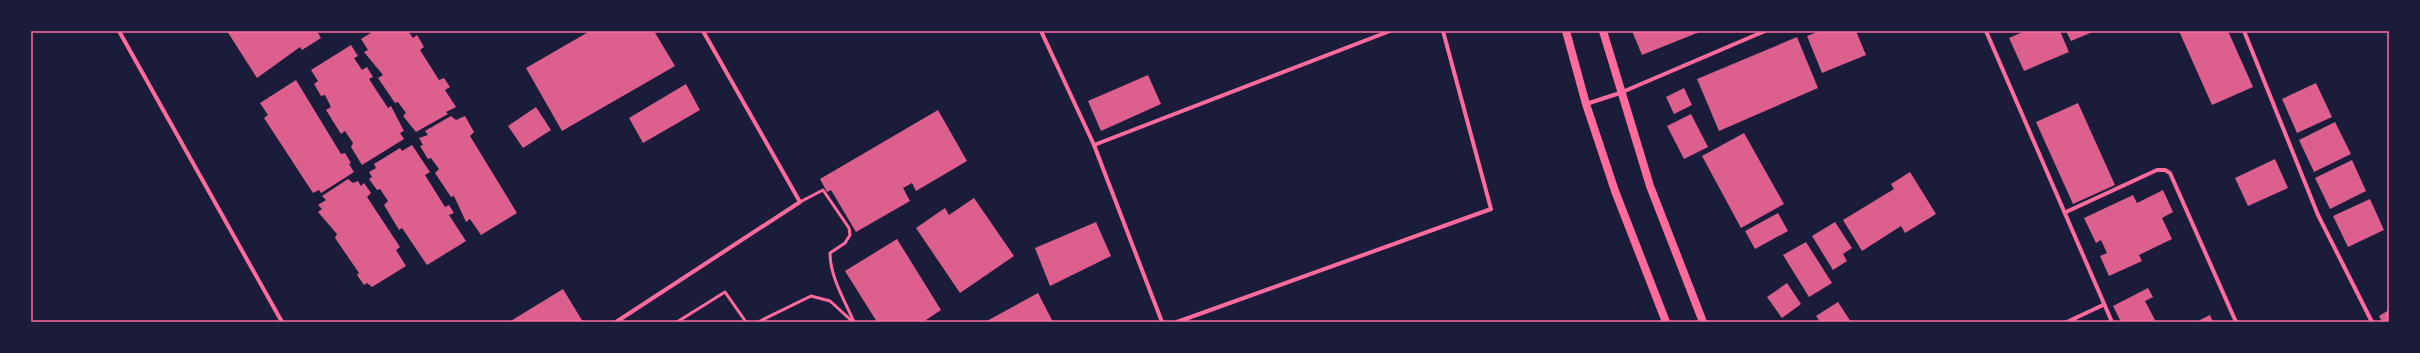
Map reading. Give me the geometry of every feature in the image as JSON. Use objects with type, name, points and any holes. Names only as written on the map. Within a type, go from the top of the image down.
[{"type":"main road","points":[[1566,31],[1586,104],[1615,191],[1666,322]]},
{"type":"main road","points":[[1603,31],[1620,92],[1650,186],[1703,322]]},
{"type":"street","points":[[119,31],[282,322]]},
{"type":"street","points":[[616,322],[800,202],[703,31]]},
{"type":"street","points":[[1041,31],[1094,144],[1162,322]]},
{"type":"street","points":[[1094,144],[1390,31]]},
{"type":"street","points":[[1177,322],[1491,209],[1443,31]]},
{"type":"street","points":[[1586,104],[1620,92],[1765,31]]},
{"type":"street","points":[[1986,31],[2066,212],[2112,322]]},
{"type":"street","points":[[2244,31],[2318,215],[2372,322]]},
{"type":"street","points":[[2066,212],[2157,170],[2165,170],[2170,173],[2236,322]]},
{"type":"street","points":[[2067,322],[2104,305]]},
{"type":"lane","points":[[800,202],[823,190],[849,228],[850,235],[845,243],[830,253],[830,260],[832,270],[854,322]]},
{"type":"lane","points":[[677,322],[725,292],[746,322]]},
{"type":"lane","points":[[758,322],[811,296],[830,301],[854,322]]},
{"type":"building","points":[[227,31],[317,31],[321,38],[302,50],[300,47],[257,78]]},
{"type":"building","points":[[374,31],[408,31],[413,38],[417,35],[424,47],[420,50],[439,80],[444,78],[450,87],[445,90],[456,107],[446,112],[448,114],[416,132],[403,116],[406,113],[398,102],[395,103],[378,78],[383,75],[364,52],[368,50],[361,39]]},
{"type":"building","points":[[590,31],[654,31],[675,66],[562,131],[526,68]]},
{"type":"building","points":[[1632,31],[1702,31],[1642,55]]},
{"type":"building","points":[[1820,31],[1856,31],[1866,55],[1822,73],[1807,36]]},
{"type":"building","points":[[2025,31],[2060,31],[2069,52],[2024,71],[2009,38]]},
{"type":"building","points":[[2066,31],[2095,31],[2071,41]]},
{"type":"building","points":[[2179,31],[2228,31],[2253,87],[2212,105]]},
{"type":"building","points":[[1797,37],[1818,88],[1719,131],[1697,79]]},
{"type":"building","points":[[351,45],[358,56],[354,58],[362,70],[367,67],[373,77],[369,79],[388,108],[391,106],[404,131],[400,133],[404,139],[362,165],[351,147],[353,143],[345,131],[341,134],[326,110],[331,107],[325,95],[321,96],[314,84],[318,81],[311,70]]},
{"type":"building","points":[[1148,75],[1161,104],[1101,131],[1088,101]]},
{"type":"building","points":[[296,80],[341,154],[345,153],[354,172],[321,193],[319,190],[313,193],[264,118],[268,115],[260,103]]},
{"type":"building","points":[[2316,83],[2332,117],[2297,133],[2282,99]]},
{"type":"building","points":[[686,84],[700,110],[643,143],[629,118]]},
{"type":"building","points":[[1684,88],[1692,105],[1674,114],[1666,97]]},
{"type":"building","points":[[2078,103],[2115,185],[2073,204],[2036,122]]},
{"type":"building","points":[[536,107],[551,130],[523,148],[508,126]]},
{"type":"building","points":[[938,110],[967,161],[916,191],[912,183],[903,188],[910,201],[856,232],[831,190],[827,192],[820,179]]},
{"type":"building","points":[[1691,114],[1708,147],[1684,159],[1667,126]]},
{"type":"building","points":[[451,116],[456,120],[465,116],[474,132],[470,136],[517,213],[481,235],[470,219],[466,222],[454,196],[451,197],[435,173],[439,169],[431,158],[428,159],[420,146],[423,145],[419,138],[428,135],[425,131]]},
{"type":"building","points":[[2335,122],[2351,154],[2314,172],[2299,140]]},
{"type":"building","points":[[1744,133],[1784,204],[1741,228],[1702,156]]},
{"type":"building","points":[[412,145],[430,172],[425,175],[445,207],[449,205],[454,213],[449,215],[466,241],[427,265],[402,228],[399,230],[384,205],[388,201],[380,189],[377,190],[369,179],[372,177],[369,172],[376,168],[374,164],[400,148],[402,151]]},
{"type":"building","points":[[2275,159],[2288,188],[2248,206],[2235,178]]},
{"type":"building","points":[[2352,160],[2366,191],[2330,209],[2315,178]]},
{"type":"building","points":[[1910,172],[1936,214],[1905,233],[1901,226],[1862,251],[1843,220],[1894,189],[1891,184]]},
{"type":"building","points":[[348,179],[353,183],[358,181],[361,186],[364,183],[371,193],[367,197],[400,247],[396,250],[406,266],[372,287],[367,283],[364,285],[357,275],[359,273],[335,238],[337,234],[318,212],[322,209],[318,205],[326,200],[322,196]]},
{"type":"building","points":[[2163,190],[2173,212],[2162,218],[2172,239],[2139,255],[2142,261],[2109,276],[2100,256],[2107,253],[2101,240],[2096,243],[2084,218],[2133,195],[2137,203]]},
{"type":"building","points":[[974,198],[1014,256],[960,293],[916,228],[945,208],[949,215]]},
{"type":"building","points":[[2370,199],[2384,230],[2348,247],[2333,216]]},
{"type":"building","points":[[1778,213],[1788,231],[1755,249],[1745,231]]},
{"type":"building","points":[[1096,222],[1111,256],[1050,286],[1035,248]]},
{"type":"building","points":[[1835,222],[1852,248],[1843,254],[1847,261],[1833,270],[1812,236]]},
{"type":"building","points":[[897,239],[941,310],[923,322],[877,322],[845,271]]},
{"type":"building","points":[[1806,242],[1832,283],[1809,297],[1783,255]]},
{"type":"building","points":[[1787,283],[1801,304],[1782,318],[1767,297]]},
{"type":"building","points":[[2148,288],[2153,297],[2145,301],[2155,320],[2151,322],[2121,322],[2113,306]]},
{"type":"building","points":[[563,289],[583,322],[509,322]]},
{"type":"building","points":[[1038,293],[1053,322],[985,322]]},
{"type":"building","points":[[1838,302],[1851,322],[1820,322],[1816,316]]},
{"type":"building","points":[[2389,310],[2389,322],[2382,322],[2379,316]]},
{"type":"building","points":[[2210,315],[2213,322],[2196,322]]}]
